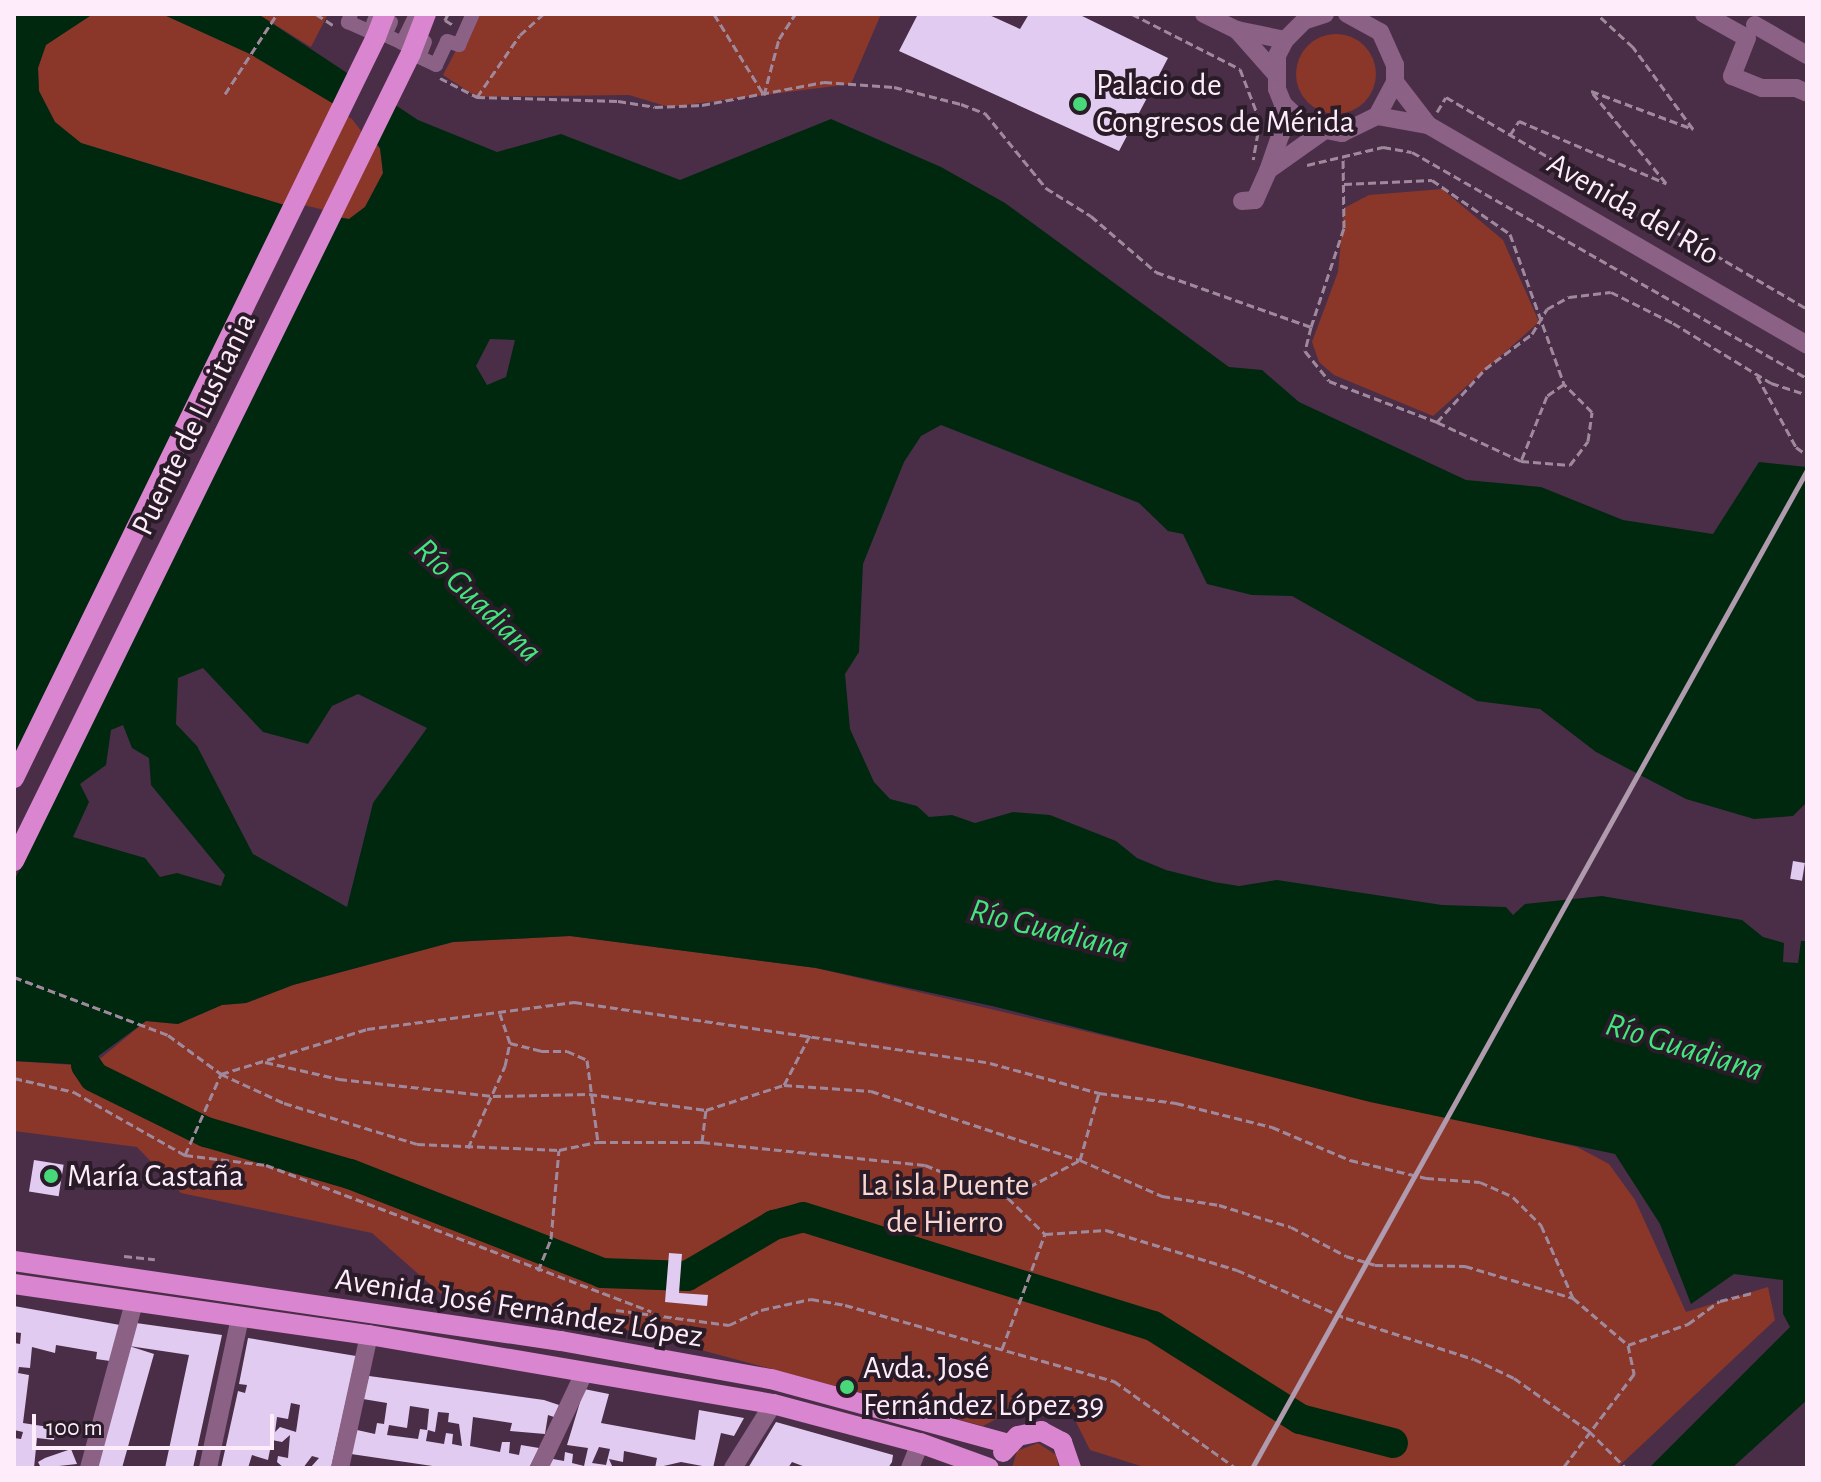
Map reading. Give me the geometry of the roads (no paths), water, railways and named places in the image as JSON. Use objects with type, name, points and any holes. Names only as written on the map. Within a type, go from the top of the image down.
[{"type":"main road","name":"Puente de Lusitania","points":[[14,778],[385,14]]},
{"type":"main road","name":"Puente de Lusitania","points":[[14,861],[411,53],[426,14]]},
{"type":"main road","name":"Avenida José Fernández López","points":[[14,1261],[561,1341],[771,1379],[1008,1444]]},
{"type":"main road","name":"Avenida José Fernández López","points":[[14,1284],[369,1335],[773,1404],[920,1443],[989,1468]]},
{"type":"main road","points":[[1000,1468],[1008,1444],[1041,1431],[1062,1442],[1075,1466]]},
{"type":"street","points":[[351,14],[348,22],[370,32],[377,14]]},
{"type":"street","points":[[395,14],[385,35],[402,43],[416,14]]},
{"type":"street","points":[[436,14],[419,57],[436,65],[447,41],[459,45],[473,14]]},
{"type":"street","points":[[1204,14],[1237,30],[1285,40]]},
{"type":"street","points":[[1275,73],[1285,40],[1304,21],[1325,14]]},
{"type":"street","points":[[1283,104],[1293,117],[1322,132],[1342,133],[1377,116],[1395,82],[1395,65],[1382,23],[1347,14]]},
{"type":"street","points":[[1704,14],[1754,26],[1807,55]]},
{"type":"street","points":[[1754,26],[1732,76],[1762,88],[1796,88],[1807,93]]},
{"type":"street","points":[[1237,30],[1275,73],[1283,104],[1281,134],[1268,171],[1255,200],[1242,201]]},
{"type":"street","name":"Avenida del Río","points":[[1395,82],[1428,125]]},
{"type":"street","name":"Avenida del Río","points":[[1377,116],[1428,125],[1807,345]]},
{"type":"street","points":[[1268,171],[1322,132]]},
{"type":"street","points":[[89,1468],[134,1302]]},
{"type":"street","points":[[208,1468],[240,1318]]},
{"type":"street","points":[[345,1467],[369,1335]]},
{"type":"street","points":[[539,1468],[585,1371]]},
{"type":"street","points":[[733,1468],[773,1404]]},
{"type":"street","points":[[910,1468],[920,1443]]},
{"type":"water","name":"Río Guadiana","points":[[14,14],[93,14],[46,45],[38,68],[39,91],[55,122],[81,143],[307,212],[349,219],[365,207],[383,173],[380,148],[354,116],[250,54],[162,14],[258,14],[418,120],[497,152],[561,134],[680,180],[831,119],[941,167],[1005,203],[1229,367],[1262,370],[1299,402],[1466,480],[1541,487],[1623,520],[1713,534],[1759,462],[1807,467],[1807,802],[1793,816],[1754,819],[1686,799],[1596,752],[1540,709],[1477,701],[1292,596],[1252,595],[1207,584],[1183,534],[1168,531],[1139,503],[941,425],[921,436],[904,462],[863,564],[859,652],[845,674],[850,729],[874,782],[890,799],[917,806],[929,817],[952,815],[975,823],[1013,812],[1050,815],[1116,841],[1137,858],[1166,870],[1239,886],[1277,880],[1442,905],[1506,907],[1513,915],[1525,904],[1602,896],[1742,920],[1763,937],[1784,943],[1783,962],[1798,963],[1801,941],[1807,941],[1807,1400],[1732,1468],[1649,1468],[1790,1327],[1783,1314],[1783,1280],[1734,1274],[1691,1304],[1660,1224],[1615,1154],[1370,1102],[992,1006],[816,968],[570,936],[453,942],[293,985],[246,1003],[222,1005],[178,1024],[146,1021],[86,1065],[14,1061]],"holes":[[[490,339],[515,340],[506,377],[487,385],[476,366]],[[203,668],[263,732],[308,744],[332,706],[358,694],[427,728],[373,803],[347,907],[253,854],[197,746],[176,724],[178,678]],[[123,725],[132,748],[149,758],[151,785],[225,875],[221,886],[177,873],[160,877],[145,858],[73,837],[89,802],[80,784],[106,765],[111,730]]]},
{"type":"waterway","points":[[86,1065],[94,1077],[206,1132],[350,1174],[602,1273],[687,1276],[774,1225],[803,1217],[1153,1326],[1300,1419],[1393,1443]]},
{"type":"railway","points":[[1252,1468],[1807,470]]},
{"type":"place","name":"Palacio de Congresos de Mérida","points":[[1080,104]]},
{"type":"place","name":"María Castaña","points":[[51,1176]]},
{"type":"place","name":"Avda. José Fernández López 39","points":[[847,1387]]},
{"type":"park label","name":"La isla Puente de Hierro","points":[[945,1204]]}]
